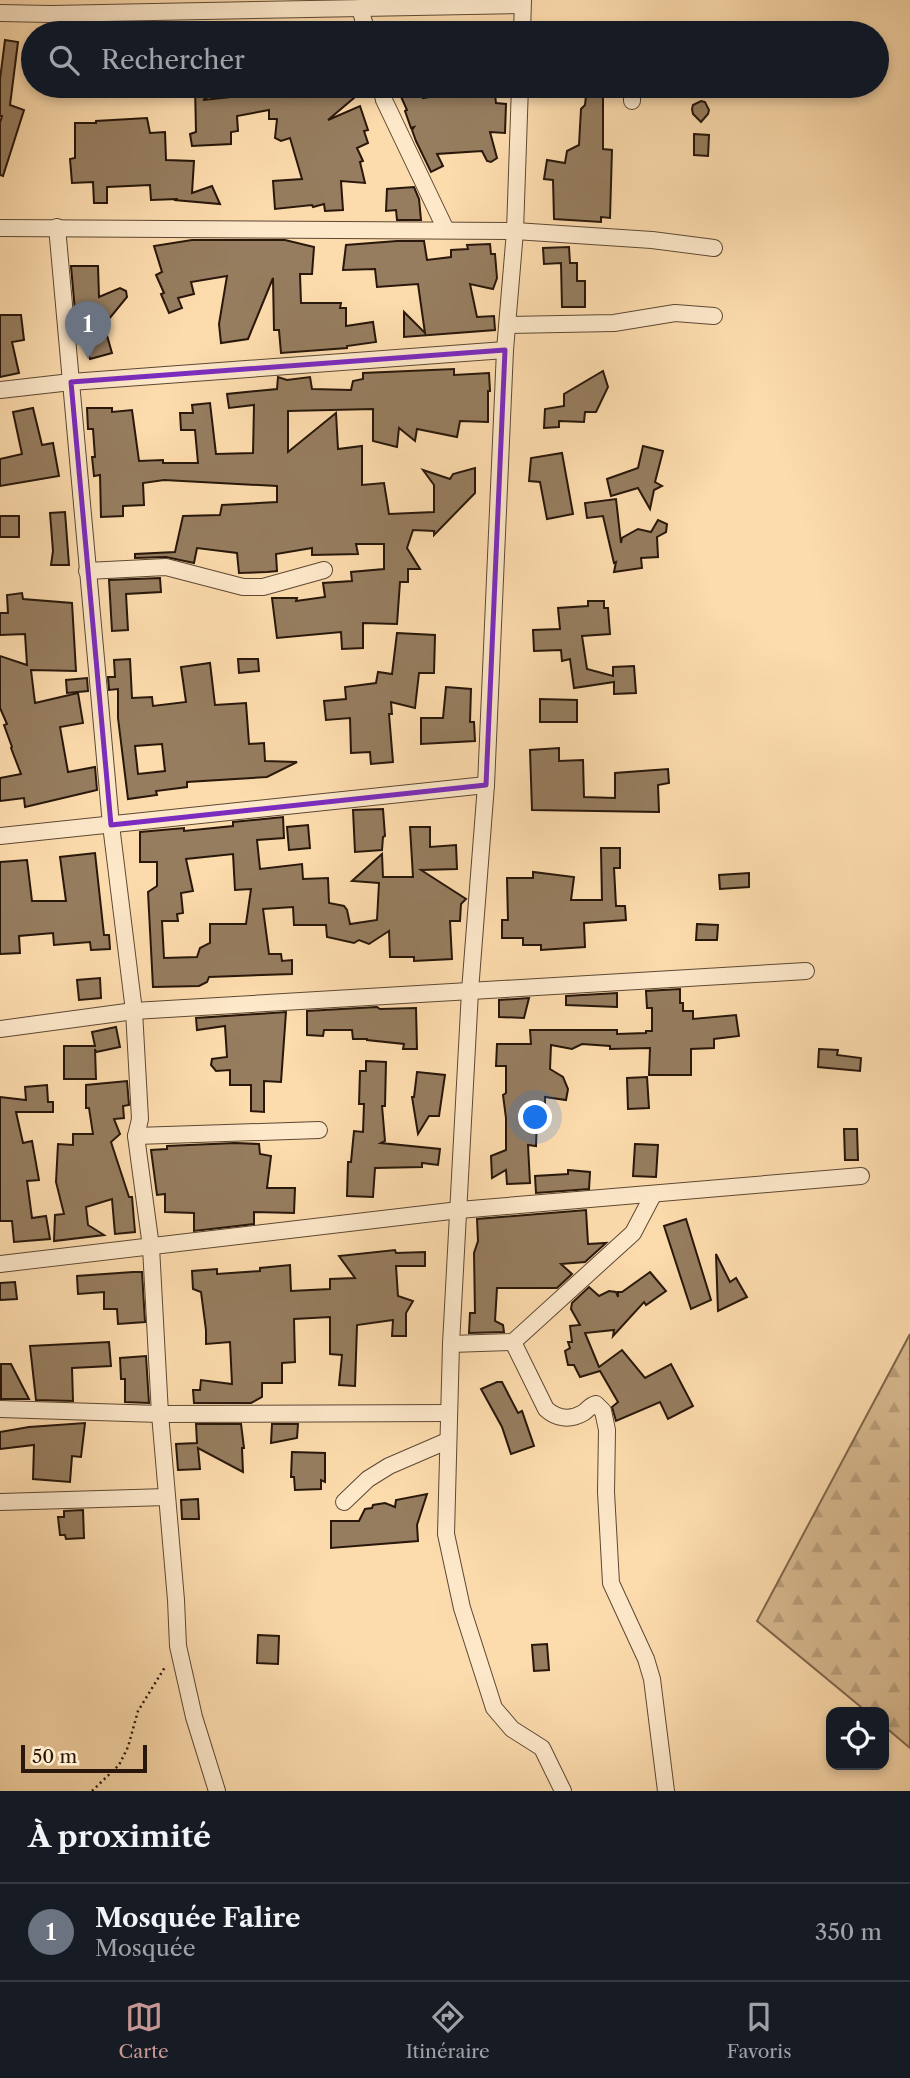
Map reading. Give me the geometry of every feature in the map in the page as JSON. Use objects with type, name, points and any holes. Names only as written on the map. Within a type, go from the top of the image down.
[{"type":"street","points":[[0,13],[360,8],[522,2],[522,21]]},
{"type":"street","points":[[360,8],[364,21]]},
{"type":"street","points":[[383,98],[446,230]]},
{"type":"street","points":[[520,98],[515,231],[505,349],[486,785],[470,991],[451,1344],[446,1534],[462,1608],[494,1708],[512,1728],[542,1748],[563,1791]]},
{"type":"street","points":[[57,227],[111,825],[134,1011],[140,1119],[136,1136],[151,1248],[160,1414],[178,1646],[194,1717],[217,1791]]},
{"type":"street","points":[[0,228],[515,231],[652,240],[714,248]]},
{"type":"street","points":[[508,325],[614,323],[675,313],[714,316]]},
{"type":"street","points":[[0,390],[71,382],[505,349]]},
{"type":"street","points":[[87,571],[166,567],[243,587],[263,587],[324,570]]},
{"type":"street","points":[[0,836],[486,785]]},
{"type":"street","points":[[0,1028],[134,1011],[806,971]]},
{"type":"street","points":[[136,1136],[319,1130]]},
{"type":"street","points":[[0,1264],[459,1210],[862,1176]]},
{"type":"street","points":[[451,1344],[513,1342],[633,1233],[653,1195]]},
{"type":"street","points":[[513,1342],[545,1409],[552,1415],[562,1419],[584,1413],[589,1406],[596,1404],[603,1411],[607,1430],[606,1492],[611,1583],[646,1659],[652,1679],[666,1791]]},
{"type":"street","points":[[0,1409],[160,1414],[449,1413]]},
{"type":"street","points":[[344,1502],[368,1479],[389,1466],[447,1441]]},
{"type":"street","points":[[0,1502],[167,1497]]},
{"type":"path","points":[[92,1791],[119,1765],[128,1747],[138,1711],[178,1646]]},
{"type":"highlighted area","points":[[505,350],[486,785],[111,825],[71,382]]},
{"type":"green space","points":[[910,1334],[910,1748],[889,1730],[889,1707],[861,1707],[757,1621]]},
{"type":"building","points":[[5,40],[18,42],[10,105],[24,110],[3,176],[0,175],[0,79]]},
{"type":"building","points":[[195,98],[354,98],[328,120],[360,106],[368,130],[364,131],[368,143],[357,148],[363,161],[360,162],[365,183],[341,181],[343,210],[325,211],[324,204],[275,209],[273,181],[302,179],[290,138],[281,141],[275,138],[277,119],[269,119],[269,110],[237,116],[238,131],[231,132],[231,144],[192,146],[190,134],[196,132]]},
{"type":"building","points":[[402,98],[495,98],[496,103],[506,104],[505,133],[490,132],[497,158],[491,162],[487,161],[482,151],[437,154],[443,166],[431,172],[416,141],[412,130],[414,127],[411,128],[405,111],[407,110]]},
{"type":"building","points":[[586,98],[603,98],[603,149],[612,150],[610,218],[601,217],[601,222],[554,219],[553,180],[544,179],[547,160],[565,163],[567,151],[579,145],[581,109]]},
{"type":"building","points":[[705,102],[709,110],[701,122],[692,109],[693,105]]},
{"type":"building","points":[[147,118],[150,133],[165,132],[166,160],[194,161],[192,193],[212,186],[220,204],[174,200],[178,199],[151,200],[150,185],[107,187],[107,203],[94,203],[93,182],[72,183],[70,159],[75,158],[75,123]]},
{"type":"building","points":[[694,134],[709,135],[708,156],[694,155]]},
{"type":"building","points":[[414,187],[419,199],[421,220],[397,220],[396,210],[386,211],[387,189]]},
{"type":"building","points":[[192,240],[285,240],[314,247],[312,274],[300,274],[301,303],[341,303],[340,308],[346,308],[346,326],[373,322],[376,342],[347,348],[281,353],[279,330],[274,330],[273,278],[248,339],[221,343],[219,324],[227,276],[191,282],[194,294],[178,298],[182,308],[169,313],[161,294],[164,293],[156,275],[162,272],[154,246]]},
{"type":"building","points":[[424,241],[427,260],[451,257],[451,250],[468,249],[467,245],[490,244],[491,254],[495,254],[497,278],[493,289],[470,284],[477,317],[494,316],[495,330],[404,337],[404,312],[425,333],[418,284],[377,287],[375,269],[343,270],[346,245]]},
{"type":"building","points":[[569,247],[570,263],[577,263],[577,281],[585,281],[585,307],[562,307],[561,263],[544,264],[543,248]]},
{"type":"building","points":[[71,266],[98,266],[99,297],[120,288],[126,291],[127,297],[104,325],[112,353],[90,359],[83,337],[82,311],[75,311]]},
{"type":"building","points":[[0,315],[21,315],[24,340],[12,342],[19,373],[0,377]]},
{"type":"building","points":[[454,369],[454,375],[489,373],[490,391],[488,422],[460,421],[457,437],[417,429],[415,441],[399,428],[397,447],[373,441],[373,409],[288,411],[288,452],[336,413],[338,449],[362,446],[362,485],[384,483],[389,514],[434,512],[434,485],[423,470],[450,479],[453,474],[475,468],[475,493],[434,535],[434,531],[413,530],[407,548],[420,569],[408,569],[408,582],[400,582],[397,624],[363,623],[363,648],[342,649],[341,632],[277,638],[272,598],[297,598],[296,601],[325,597],[323,583],[352,581],[351,572],[384,569],[384,544],[356,544],[358,554],[312,555],[312,548],[276,554],[277,571],[267,572],[239,573],[237,553],[197,548],[194,563],[166,557],[135,558],[135,554],[175,552],[183,516],[220,515],[222,505],[277,502],[277,486],[164,480],[143,483],[144,505],[123,506],[123,516],[101,517],[100,475],[94,476],[93,429],[88,429],[87,408],[112,408],[112,412],[132,410],[139,461],[198,463],[195,430],[181,430],[180,413],[193,413],[192,405],[210,403],[216,454],[253,453],[254,405],[229,408],[227,394],[277,389],[278,377],[287,380],[310,377],[312,389],[351,390],[353,381],[363,379],[363,373]]},
{"type":"building","points":[[603,371],[608,387],[596,412],[585,412],[584,422],[559,421],[559,427],[544,428],[545,409],[564,406],[564,394]]},
{"type":"building","points":[[33,408],[42,445],[53,443],[59,476],[0,486],[0,459],[22,454],[13,412]]},
{"type":"building","points":[[643,446],[663,451],[655,482],[662,486],[654,490],[650,509],[638,488],[611,496],[607,479],[638,468]]},
{"type":"building","points":[[562,453],[573,514],[547,519],[540,482],[529,481],[531,458]]},
{"type":"building","points":[[616,499],[621,543],[622,538],[638,529],[651,532],[658,520],[667,524],[666,532],[657,537],[658,557],[641,558],[642,568],[614,572],[616,562],[614,563],[603,516],[587,518],[585,503]]},
{"type":"building","points":[[65,512],[69,565],[51,565],[53,551],[50,513]]},
{"type":"building","points":[[0,516],[19,516],[19,537],[0,537]]},
{"type":"building","points":[[160,578],[161,592],[126,594],[128,630],[112,631],[109,580]]},
{"type":"building","points":[[22,593],[23,599],[72,603],[76,671],[31,670],[35,703],[78,693],[83,723],[60,727],[68,772],[95,767],[97,790],[25,807],[24,798],[0,801],[0,778],[21,774],[0,708],[0,656],[27,665],[25,634],[0,635],[0,613],[8,613],[7,595]]},
{"type":"building","points":[[588,601],[604,601],[604,608],[608,608],[610,634],[582,636],[587,669],[613,676],[613,667],[634,666],[636,693],[614,694],[614,682],[574,688],[570,659],[562,661],[561,650],[534,651],[533,630],[560,629],[558,608],[588,606]]},
{"type":"building","points":[[397,633],[435,635],[434,673],[419,673],[415,708],[391,702],[392,714],[389,714],[393,762],[371,764],[370,752],[351,753],[350,718],[326,720],[324,701],[346,699],[345,687],[376,683],[378,672],[392,674]]},
{"type":"building","points":[[130,659],[132,698],[152,697],[153,706],[186,702],[181,667],[210,663],[215,705],[246,703],[249,744],[264,743],[265,761],[297,762],[267,777],[187,782],[187,787],[156,791],[157,795],[128,799],[118,718],[118,689],[109,690],[108,677],[115,677],[114,660]],"holes":[[[162,744],[165,771],[138,774],[135,746]]]},
{"type":"building","points":[[238,659],[258,659],[259,671],[239,673]]},
{"type":"building","points":[[87,678],[88,691],[67,693],[66,680]]},
{"type":"building","points":[[446,687],[471,689],[470,722],[474,722],[475,741],[421,744],[421,718],[443,718]]},
{"type":"building","points":[[540,699],[577,700],[577,722],[540,722]]},
{"type":"building","points":[[559,748],[559,761],[583,760],[584,797],[615,798],[615,773],[668,769],[669,783],[658,785],[659,812],[532,810],[530,750]]},
{"type":"building","points":[[383,809],[385,836],[382,850],[355,852],[353,810]]},
{"type":"building","points":[[283,817],[284,838],[257,840],[260,869],[302,864],[303,879],[328,878],[329,903],[344,906],[350,924],[377,920],[379,883],[352,881],[382,854],[383,877],[413,877],[410,827],[430,827],[430,847],[456,845],[457,869],[421,870],[466,899],[461,904],[460,921],[450,921],[452,959],[414,961],[414,957],[390,957],[389,931],[369,944],[359,940],[354,943],[327,937],[326,925],[294,925],[293,907],[263,909],[269,954],[281,954],[282,961],[292,960],[292,974],[209,977],[207,982],[199,986],[153,987],[148,892],[157,886],[157,862],[140,862],[140,832],[233,826],[233,822]],"holes":[[[233,854],[235,890],[251,889],[246,924],[210,924],[210,943],[200,948],[197,957],[164,958],[162,921],[178,921],[177,914],[183,913],[181,893],[193,891],[186,859]]]},
{"type":"building","points":[[308,825],[310,848],[289,850],[287,827]]},
{"type":"building","points":[[601,848],[620,848],[620,868],[614,868],[616,906],[625,906],[626,920],[584,923],[585,947],[541,950],[541,945],[523,945],[523,938],[502,938],[502,920],[508,920],[507,878],[533,878],[533,872],[574,877],[571,900],[602,900]]},
{"type":"building","points":[[95,853],[104,935],[109,935],[110,949],[91,950],[90,942],[54,945],[53,933],[19,936],[20,953],[0,954],[0,862],[27,860],[32,901],[66,901],[60,857]]},
{"type":"building","points":[[749,873],[749,887],[720,889],[719,875]]},
{"type":"building","points":[[697,924],[718,925],[717,940],[696,940]]},
{"type":"building","points":[[100,978],[101,998],[79,1000],[77,980]]},
{"type":"building","points":[[680,989],[683,1011],[693,1011],[693,1019],[736,1015],[739,1036],[714,1039],[714,1048],[691,1049],[691,1075],[649,1075],[650,1048],[610,1049],[610,1046],[582,1044],[572,1049],[551,1045],[550,1069],[563,1077],[568,1089],[566,1100],[545,1097],[545,1118],[537,1118],[536,1146],[528,1145],[530,1183],[507,1184],[506,1170],[492,1178],[491,1156],[506,1150],[503,1095],[506,1093],[506,1066],[496,1066],[497,1044],[531,1044],[530,1030],[617,1030],[617,1034],[646,1033],[652,1031],[652,1008],[647,1008],[646,991]]},
{"type":"building","points":[[617,993],[617,1007],[566,1005],[566,996]]},
{"type":"building","points":[[529,998],[524,1018],[499,1017],[499,1000]]},
{"type":"building","points":[[416,1008],[417,1049],[403,1049],[404,1044],[353,1039],[352,1030],[324,1030],[323,1036],[307,1035],[307,1011]]},
{"type":"building","points":[[286,1012],[281,1082],[264,1081],[264,1112],[251,1111],[251,1085],[230,1085],[230,1070],[216,1071],[211,1065],[212,1059],[227,1057],[225,1026],[197,1030],[196,1018]]},
{"type":"building","points":[[116,1027],[120,1047],[96,1052],[95,1049],[96,1079],[64,1079],[64,1046],[95,1046],[92,1032]]},
{"type":"building","points":[[819,1049],[838,1050],[837,1055],[861,1058],[860,1071],[818,1067]]},
{"type":"building","points":[[366,1061],[386,1062],[385,1106],[382,1106],[385,1141],[381,1143],[440,1149],[438,1165],[422,1163],[422,1167],[375,1168],[373,1197],[347,1196],[348,1162],[351,1162],[354,1131],[363,1132],[364,1104],[359,1104],[360,1071],[366,1071]]},
{"type":"building","points":[[417,1072],[445,1075],[439,1116],[429,1116],[418,1134],[412,1097]]},
{"type":"building","points":[[647,1077],[649,1108],[628,1109],[627,1078]]},
{"type":"building","points":[[127,1081],[129,1105],[123,1106],[124,1118],[114,1119],[120,1134],[111,1142],[129,1197],[132,1197],[135,1232],[115,1234],[112,1199],[86,1207],[88,1225],[104,1235],[54,1241],[55,1215],[64,1214],[56,1182],[58,1144],[73,1145],[73,1134],[93,1134],[89,1108],[86,1108],[86,1085]]},
{"type":"building","points":[[47,1085],[48,1102],[53,1102],[53,1112],[16,1112],[23,1143],[32,1141],[39,1180],[27,1181],[32,1218],[46,1216],[50,1239],[14,1242],[12,1221],[0,1221],[0,1097],[26,1100],[25,1087]]},
{"type":"building","points":[[844,1129],[857,1129],[858,1160],[845,1160]]},
{"type":"building","points":[[259,1144],[260,1154],[271,1156],[267,1188],[295,1188],[294,1213],[254,1212],[254,1224],[194,1231],[194,1213],[165,1212],[165,1194],[157,1195],[151,1150],[167,1149],[167,1146]]},
{"type":"building","points":[[635,1144],[658,1145],[656,1177],[633,1176]]},
{"type":"building","points":[[568,1170],[590,1172],[589,1189],[536,1193],[535,1176],[568,1174]]},
{"type":"building","points":[[586,1210],[588,1244],[606,1243],[585,1262],[561,1264],[572,1274],[557,1288],[497,1288],[495,1321],[503,1325],[504,1332],[469,1333],[470,1313],[475,1313],[474,1253],[478,1241],[477,1219]]},
{"type":"building","points":[[686,1219],[711,1300],[691,1309],[664,1226]]},
{"type":"building","points":[[395,1250],[396,1253],[425,1252],[425,1266],[396,1266],[398,1296],[413,1301],[406,1313],[406,1336],[392,1336],[393,1320],[357,1325],[355,1386],[339,1385],[342,1355],[330,1354],[330,1317],[294,1319],[295,1362],[282,1363],[282,1383],[262,1383],[262,1397],[251,1403],[194,1403],[193,1390],[200,1390],[201,1380],[232,1384],[230,1342],[206,1344],[201,1292],[193,1289],[192,1271],[217,1269],[217,1274],[260,1271],[260,1268],[290,1265],[291,1291],[330,1289],[330,1279],[355,1278],[339,1256]]},
{"type":"building","points":[[716,1254],[730,1282],[736,1278],[747,1297],[718,1311]]},
{"type":"building","points":[[142,1272],[145,1322],[118,1324],[117,1309],[104,1309],[104,1292],[78,1294],[77,1276]]},
{"type":"building","points":[[650,1272],[666,1291],[646,1305],[644,1302],[613,1336],[614,1330],[585,1333],[599,1367],[622,1350],[645,1378],[671,1364],[693,1406],[668,1419],[660,1402],[616,1421],[612,1407],[618,1402],[600,1371],[580,1377],[574,1365],[568,1365],[565,1351],[570,1348],[568,1342],[572,1342],[570,1326],[580,1325],[571,1309],[572,1303],[589,1287],[599,1296],[609,1291],[616,1292],[618,1297],[618,1292],[622,1292]]},
{"type":"building","points":[[15,1282],[17,1299],[0,1300],[0,1283]]},
{"type":"building","points":[[109,1342],[111,1366],[72,1368],[73,1401],[36,1400],[30,1346]]},
{"type":"building","points":[[146,1356],[149,1403],[125,1402],[125,1379],[121,1379],[120,1358]]},
{"type":"building","points":[[1,1364],[11,1364],[29,1399],[1,1399]]},
{"type":"building","points":[[502,1382],[518,1413],[522,1411],[534,1446],[511,1454],[502,1427],[481,1389]]},
{"type":"building","points":[[85,1423],[81,1457],[72,1456],[70,1482],[33,1479],[34,1445],[0,1449],[0,1432]]},
{"type":"building","points":[[196,1424],[241,1424],[243,1472],[198,1448],[200,1469],[178,1470],[176,1444],[197,1443]]},
{"type":"building","points":[[272,1424],[298,1424],[297,1438],[271,1443]]},
{"type":"building","points":[[292,1452],[325,1453],[325,1482],[321,1480],[321,1489],[295,1490],[294,1477],[291,1477]]},
{"type":"building","points":[[427,1494],[417,1525],[418,1541],[331,1548],[331,1521],[359,1521],[365,1509],[372,1508],[373,1505],[385,1503],[395,1507],[396,1500]]},
{"type":"building","points":[[198,1499],[199,1519],[182,1519],[181,1500]]},
{"type":"building","points":[[83,1510],[84,1538],[66,1539],[65,1535],[60,1535],[58,1517],[64,1517],[64,1511]]},
{"type":"building","points":[[258,1635],[279,1636],[278,1664],[257,1663]]},
{"type":"building","points":[[547,1644],[549,1670],[534,1671],[532,1645]]},
{"type":"place","name":"Mosquée Falire","points":[[88,359]]}]
